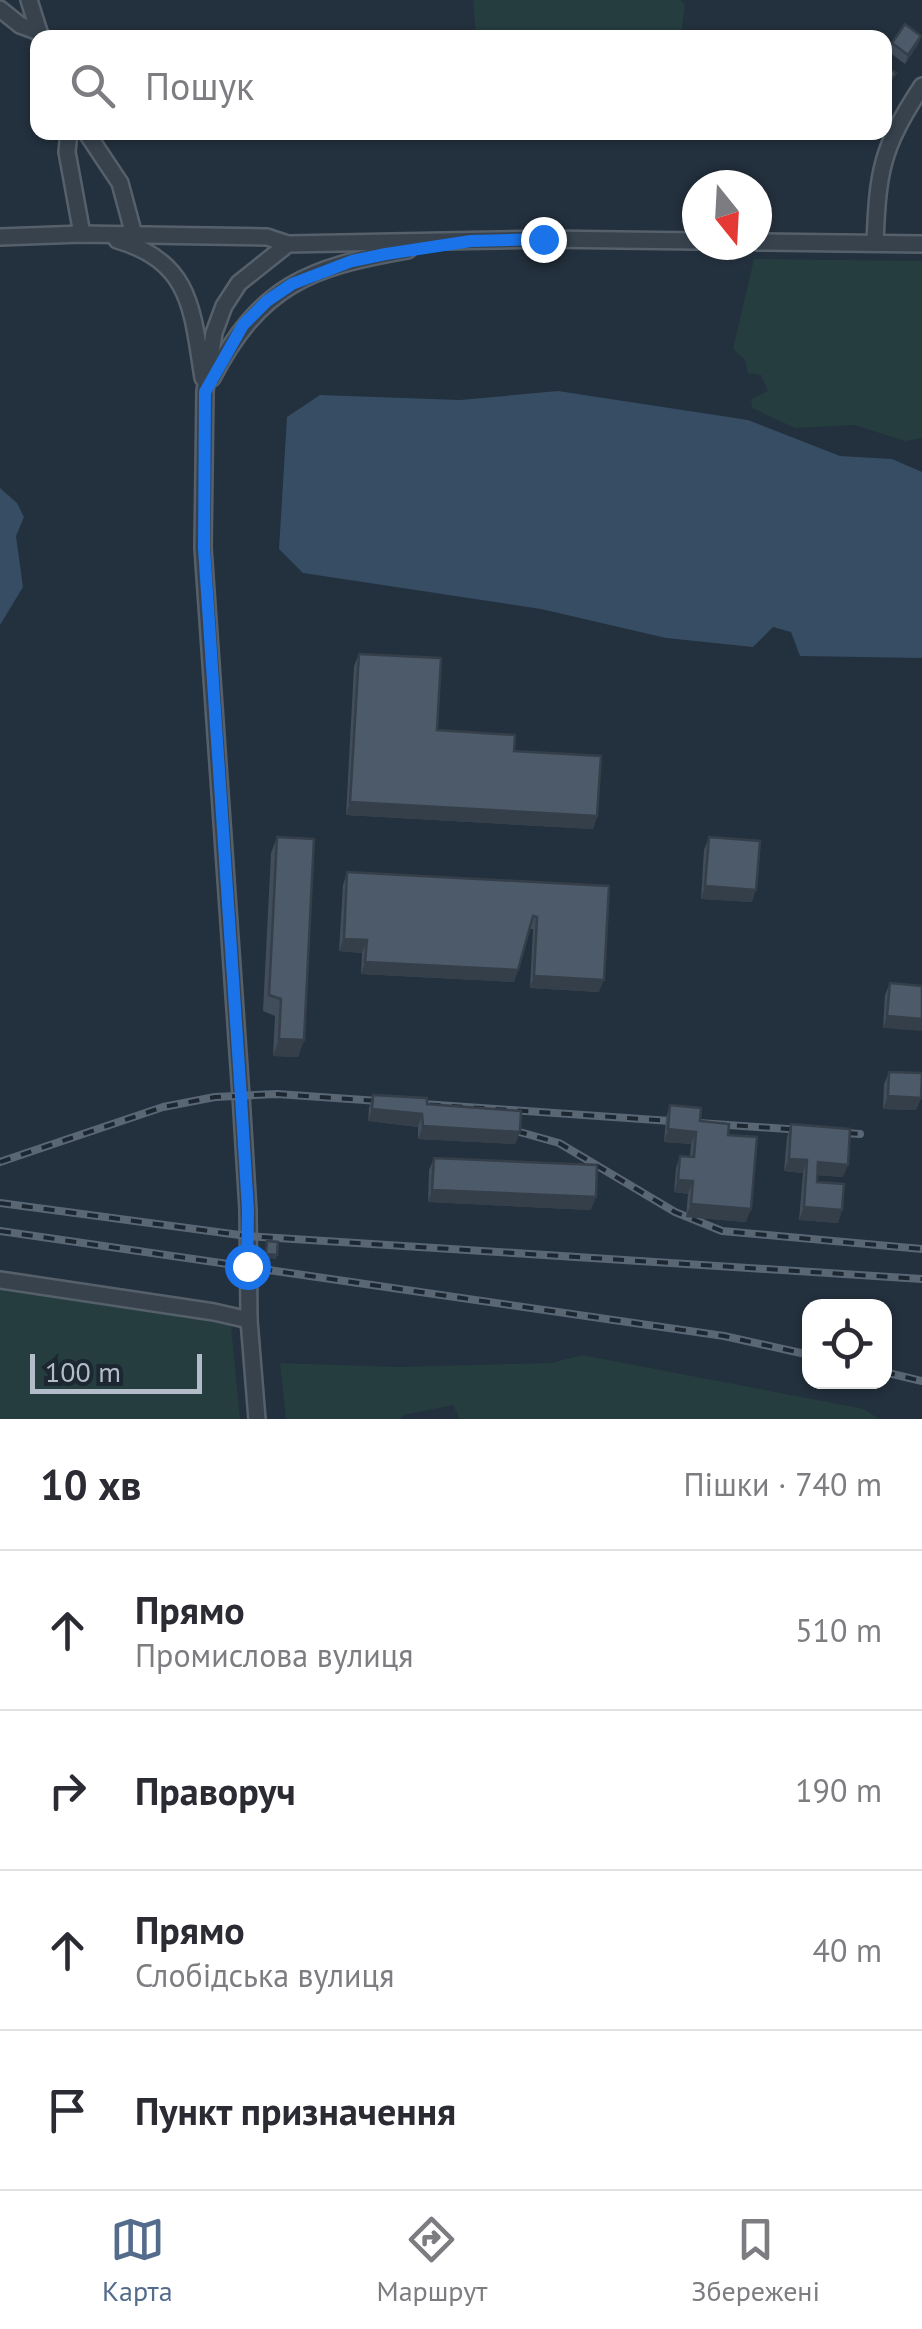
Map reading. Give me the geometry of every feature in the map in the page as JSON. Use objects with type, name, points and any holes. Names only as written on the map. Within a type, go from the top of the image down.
[{"type":"street","points":[[29,0],[38,30]]},
{"type":"street","points":[[0,9],[30,30]]},
{"type":"street","points":[[875,243],[878,180],[898,123],[922,86]]},
{"type":"street","points":[[68,140],[82,234]]},
{"type":"street","points":[[91,140],[120,184],[134,235]]},
{"type":"street","points":[[105,236],[156,254],[178,280],[194,325],[205,392]]},
{"type":"street","points":[[0,237],[267,237],[288,244],[682,241]]},
{"type":"street","points":[[205,392],[243,325],[267,301],[292,284],[352,261],[471,241]]},
{"type":"street","points":[[772,242],[922,244]]},
{"type":"street","points":[[257,1419],[249,1320],[248,1210],[204,548],[205,392],[214,333],[224,306],[239,282],[288,244]]},
{"type":"street","points":[[0,1280],[249,1320]]},
{"type":"green space","points":[[473,0],[680,0],[685,4],[682,30],[475,30]]},
{"type":"green space","points":[[754,260],[922,261],[922,438],[905,441],[854,425],[795,428],[752,408],[751,399],[768,391],[761,375],[748,373],[745,360],[733,349]]},
{"type":"green space","points":[[0,1288],[231,1325],[240,1419],[0,1419]]},
{"type":"green space","points":[[582,1355],[864,1409],[879,1419],[460,1419],[453,1405],[403,1415],[401,1419],[286,1419],[280,1363],[398,1367],[551,1363]]},
{"type":"water","points":[[558,391],[748,420],[840,456],[892,459],[922,472],[922,658],[800,656],[791,632],[773,627],[753,647],[666,638],[541,609],[303,573],[279,549],[287,417],[320,395],[460,400]]},
{"type":"water","points":[[0,488],[17,503],[24,517],[16,536],[23,587],[0,625]]},
{"type":"building","points":[[905,24],[921,36],[908,55],[892,43]]},
{"type":"building","points":[[359,654],[441,658],[437,730],[515,735],[514,751],[601,756],[597,816],[350,802]]},
{"type":"building","points":[[277,837],[314,839],[304,1040],[279,1039],[281,999],[269,995]]},
{"type":"building","points":[[709,837],[760,841],[756,890],[705,886]]},
{"type":"building","points":[[347,872],[609,886],[604,980],[534,976],[537,917],[533,916],[518,970],[365,962],[367,940],[344,939]]},
{"type":"building","points":[[890,983],[922,986],[922,1019],[887,1016]]},
{"type":"building","points":[[889,1072],[922,1073],[921,1098],[888,1096]]},
{"type":"building","points":[[373,1095],[427,1098],[427,1104],[521,1111],[520,1132],[423,1126],[422,1114],[372,1109]]},
{"type":"building","points":[[670,1105],[701,1108],[700,1121],[729,1124],[728,1135],[757,1137],[751,1209],[691,1204],[693,1181],[678,1180],[680,1156],[694,1157],[696,1132],[668,1129]]},
{"type":"building","points":[[791,1124],[850,1129],[848,1165],[818,1162],[817,1182],[844,1184],[842,1210],[804,1207],[807,1160],[789,1159]]},
{"type":"building","points":[[434,1158],[597,1165],[596,1197],[432,1190]]},
{"type":"building","points":[[267,1241],[278,1242],[277,1255],[266,1254]]},
{"type":"railway","points":[[0,1162],[163,1107],[215,1097],[277,1094],[860,1134]]},
{"type":"railway","points":[[516,1131],[559,1143],[675,1212],[722,1231],[922,1249]]},
{"type":"railway","points":[[0,1203],[247,1236],[922,1279]]},
{"type":"railway","points":[[0,1231],[724,1336],[802,1353]]},
{"type":"railway","points":[[892,1374],[922,1381]]},
{"type":"route","points":[[247,1266],[248,1210],[204,548],[205,392],[243,325],[267,301],[292,284],[352,261],[386,254],[471,241],[543,239]]}]
